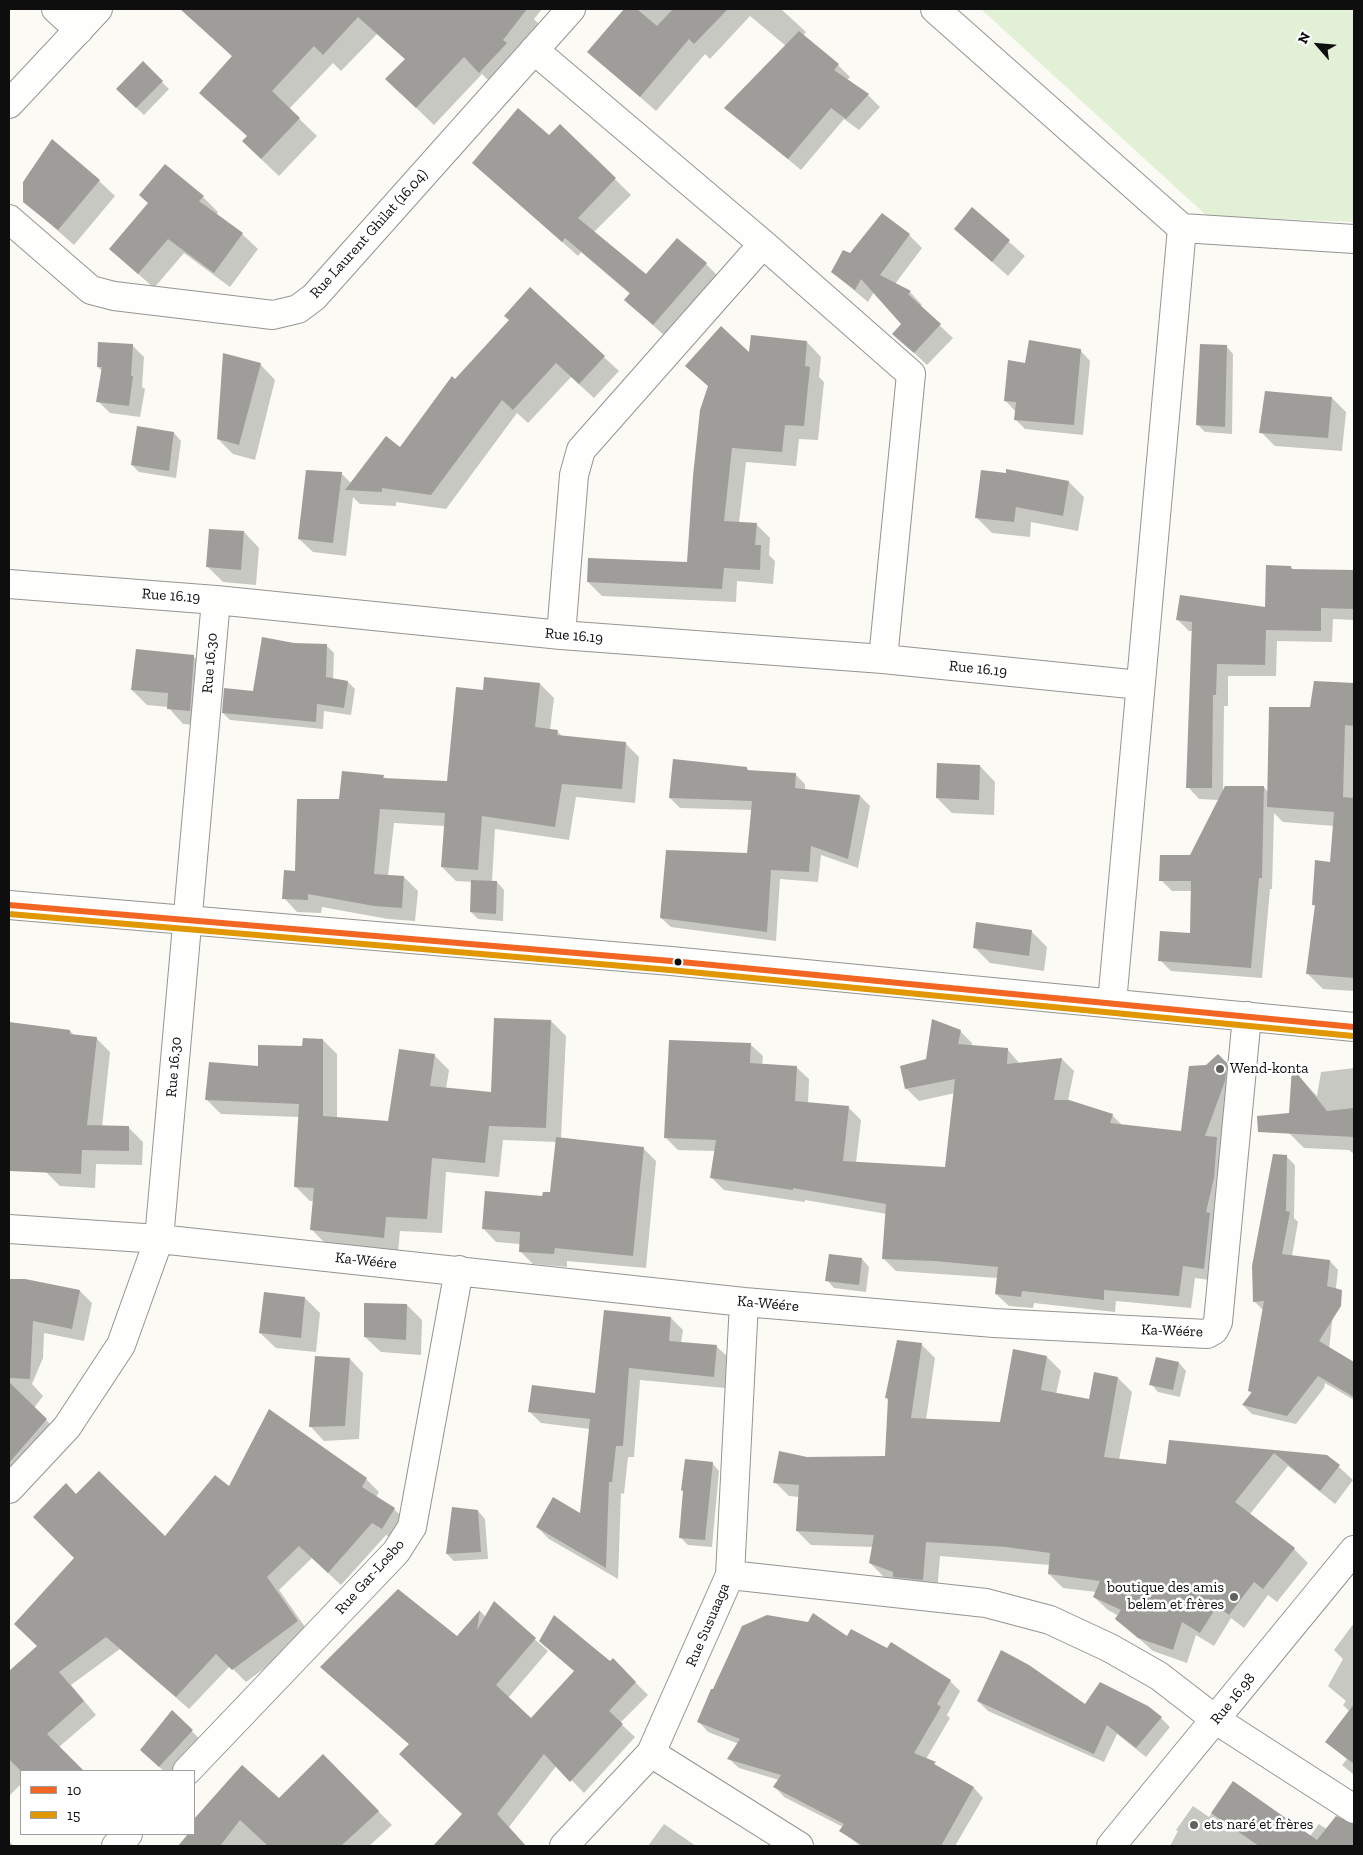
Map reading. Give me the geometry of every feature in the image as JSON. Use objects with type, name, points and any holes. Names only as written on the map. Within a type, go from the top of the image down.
[{"type":"street","points":[[56,9],[79,30]]},
{"type":"street","points":[[9,104],[98,9]]},
{"type":"street","name":"Rue Laurent Ghilat (16.04)","points":[[9,219],[91,290],[114,296],[273,314],[298,309],[314,297],[571,9]]},
{"type":"street","points":[[935,9],[1182,228],[1354,239]]},
{"type":"street","points":[[534,50],[763,244],[911,374],[883,659]]},
{"type":"street","points":[[1112,1003],[1182,228]]},
{"type":"street","points":[[561,635],[574,475],[581,450],[763,244]]},
{"type":"street","name":"Rue 16.19","points":[[9,584],[216,600],[561,635],[883,659],[1140,685]]},
{"type":"street","name":"Rue 16.30","points":[[9,1489],[67,1427],[122,1345],[159,1239],[216,600]]},
{"type":"street","points":[[9,905],[671,961],[1354,1028]]},
{"type":"street","name":"Ka-Wéére","points":[[9,1229],[159,1239],[744,1302],[994,1322],[1207,1334],[1214,1330],[1218,1322],[1247,1016]]},
{"type":"street","name":"Rue Gar-Losbo","points":[[188,1770],[396,1552],[412,1527],[459,1270]]},
{"type":"street","name":"Rue Susuaaga","points":[[564,1846],[651,1753],[730,1575],[744,1302]]},
{"type":"street","name":"Rue 16.98","points":[[1111,1846],[1354,1550]]},
{"type":"street","points":[[730,1575],[986,1603],[1050,1620],[1110,1648],[1159,1676],[1216,1720],[1354,1810]]},
{"type":"street","points":[[651,1753],[799,1846]]},
{"type":"street","points":[[116,1846],[127,1835]]},
{"type":"green space","points":[[981,9],[1354,9],[1354,222],[1207,216]]},
{"type":"building","points":[[180,9],[527,9],[503,40],[507,43],[479,73],[464,57],[416,108],[385,79],[405,59],[358,17],[323,55],[314,46],[272,91],[300,118],[261,159],[242,141],[247,136],[199,93],[232,56]]},
{"type":"building","points":[[624,9],[637,9],[657,26],[673,9],[728,9],[694,44],[689,39],[640,97],[587,52]]},
{"type":"building","points":[[799,31],[839,64],[834,70],[869,94],[846,119],[831,108],[788,159],[724,108]]},
{"type":"building","points":[[143,61],[163,81],[136,108],[116,89]]},
{"type":"building","points":[[518,108],[549,135],[560,124],[616,178],[578,218],[646,274],[677,238],[707,263],[653,325],[624,300],[630,293],[565,238],[562,242],[472,163]]},
{"type":"building","points":[[52,139],[100,180],[58,230],[23,202],[23,182]]},
{"type":"building","points":[[165,164],[204,196],[199,201],[243,233],[214,273],[168,239],[138,274],[109,249],[148,203],[139,195]]},
{"type":"building","points":[[972,207],[1010,240],[992,262],[954,229]]},
{"type":"building","points":[[882,213],[910,234],[880,275],[911,291],[908,294],[941,324],[914,353],[892,334],[901,324],[861,279],[855,290],[831,272],[843,250],[850,253]]},
{"type":"building","points":[[530,287],[605,356],[579,384],[556,363],[513,410],[502,400],[431,495],[382,488],[382,492],[345,490],[386,436],[400,447],[452,376],[455,379],[509,320],[504,316]]},
{"type":"building","points":[[721,326],[749,352],[751,335],[807,341],[805,366],[810,367],[804,426],[785,425],[782,452],[732,448],[724,521],[757,523],[755,545],[761,545],[760,570],[724,568],[722,589],[587,582],[588,558],[687,562],[700,410],[708,386],[685,366]]},
{"type":"building","points":[[1029,340],[1081,349],[1074,425],[1014,420],[1016,402],[1004,401],[1008,360],[1025,363]]},
{"type":"building","points":[[98,342],[133,344],[131,376],[133,376],[129,406],[96,402],[102,367],[97,367]]},
{"type":"building","points":[[1200,344],[1227,345],[1225,427],[1196,425]]},
{"type":"building","points":[[223,353],[261,363],[239,445],[217,439]]},
{"type":"building","points":[[1265,391],[1332,397],[1328,438],[1259,433]]},
{"type":"building","points":[[137,426],[174,432],[169,471],[131,465]]},
{"type":"building","points":[[1006,469],[1069,481],[1063,516],[1016,507],[1014,522],[975,518],[981,470],[1006,473]]},
{"type":"building","points":[[306,470],[342,472],[333,543],[298,539]]},
{"type":"building","points":[[209,529],[244,531],[241,570],[206,567]]},
{"type":"building","points":[[1266,565],[1291,566],[1291,569],[1354,570],[1354,609],[1321,608],[1321,631],[1266,630],[1265,665],[1217,664],[1216,695],[1213,695],[1212,788],[1186,788],[1192,622],[1176,620],[1180,595],[1265,607]]},
{"type":"building","points":[[262,637],[294,643],[327,644],[326,677],[348,681],[344,708],[317,704],[316,722],[222,713],[224,688],[253,691]]},
{"type":"building","points":[[136,649],[194,655],[190,711],[167,709],[168,693],[131,690]]},
{"type":"building","points":[[484,677],[540,683],[535,727],[558,730],[557,735],[626,742],[622,789],[562,784],[555,827],[482,816],[478,870],[441,867],[445,813],[380,809],[374,874],[404,876],[402,908],[374,906],[308,894],[308,900],[282,899],[284,870],[295,871],[297,799],[339,799],[342,771],[384,775],[383,778],[447,781],[456,687],[483,690]]},
{"type":"building","points":[[1314,681],[1354,683],[1354,726],[1345,725],[1343,797],[1354,798],[1354,978],[1306,974],[1315,905],[1312,905],[1315,860],[1330,862],[1334,812],[1267,807],[1269,707],[1310,707]]},
{"type":"building","points":[[673,759],[747,767],[747,770],[796,773],[795,788],[860,795],[848,859],[811,846],[809,872],[771,870],[767,932],[660,918],[666,850],[747,853],[752,801],[669,798]]},
{"type":"building","points":[[937,763],[980,765],[979,800],[936,798]]},
{"type":"building","points":[[1225,786],[1264,786],[1262,878],[1259,878],[1251,968],[1158,961],[1160,931],[1190,933],[1191,881],[1159,881],[1160,855],[1190,855]]},
{"type":"building","points":[[471,880],[497,881],[496,914],[470,912]]},
{"type":"building","points":[[976,922],[1032,930],[1029,956],[973,948]]},
{"type":"building","points":[[494,1018],[551,1020],[546,1128],[489,1126],[485,1163],[432,1158],[427,1219],[386,1217],[384,1238],[310,1230],[314,1188],[294,1187],[299,1104],[205,1100],[209,1062],[258,1066],[258,1045],[302,1046],[303,1038],[323,1039],[323,1116],[388,1121],[399,1049],[435,1054],[430,1086],[491,1092]]},
{"type":"building","points":[[932,1019],[961,1030],[958,1044],[1008,1048],[1007,1064],[1062,1058],[1054,1100],[1069,1100],[1113,1114],[1110,1123],[1181,1131],[1189,1066],[1206,1065],[1218,1054],[1227,1063],[1225,1081],[1205,1136],[1217,1137],[1214,1178],[1206,1212],[1210,1213],[1204,1269],[1183,1266],[1179,1296],[1104,1290],[1104,1300],[1022,1291],[1021,1297],[995,1294],[998,1267],[935,1261],[882,1259],[886,1204],[793,1188],[793,1190],[710,1178],[716,1140],[664,1138],[669,1040],[751,1043],[750,1063],[797,1066],[795,1101],[849,1106],[843,1161],[945,1167],[955,1079],[905,1089],[900,1066],[926,1059]]},
{"type":"building","points":[[9,1022],[70,1030],[70,1034],[97,1037],[87,1125],[129,1126],[129,1151],[82,1150],[81,1174],[9,1171]]},
{"type":"building","points":[[1292,1067],[1327,1111],[1354,1108],[1354,1137],[1258,1132],[1257,1116],[1289,1113]]},
{"type":"building","points":[[556,1137],[644,1147],[633,1256],[555,1248],[554,1254],[519,1252],[520,1232],[482,1229],[485,1191],[542,1196],[543,1192],[550,1192]]},
{"type":"building","points":[[1273,1154],[1287,1155],[1286,1211],[1290,1212],[1282,1254],[1330,1260],[1327,1286],[1342,1290],[1341,1306],[1319,1341],[1354,1362],[1354,1397],[1318,1376],[1287,1416],[1242,1405],[1252,1392],[1248,1391],[1264,1301],[1253,1302],[1252,1266]]},
{"type":"building","points":[[829,1254],[862,1258],[859,1285],[825,1281]]},
{"type":"building","points":[[9,1279],[25,1279],[80,1290],[72,1329],[33,1321],[30,1379],[9,1378]]},
{"type":"building","points":[[264,1292],[305,1297],[301,1338],[259,1333]]},
{"type":"building","points":[[364,1303],[407,1304],[406,1340],[364,1337]]},
{"type":"building","points":[[604,1310],[671,1317],[669,1341],[717,1345],[714,1377],[629,1368],[623,1446],[616,1446],[612,1482],[609,1482],[606,1568],[536,1527],[553,1497],[580,1513],[590,1419],[528,1412],[532,1385],[595,1393]]},
{"type":"building","points":[[897,1340],[922,1343],[911,1418],[1000,1422],[1013,1349],[1047,1356],[1041,1390],[1089,1399],[1094,1372],[1118,1377],[1104,1457],[1166,1464],[1169,1440],[1327,1455],[1340,1465],[1320,1491],[1274,1453],[1235,1502],[1295,1548],[1263,1589],[1254,1582],[1229,1615],[1217,1606],[1200,1633],[1182,1622],[1173,1650],[1138,1638],[1115,1619],[1121,1610],[1093,1597],[1100,1581],[1048,1574],[1050,1553],[1006,1547],[926,1542],[923,1580],[893,1577],[893,1572],[869,1563],[874,1535],[796,1531],[799,1485],[773,1483],[779,1451],[807,1457],[885,1456],[888,1398],[885,1398]]},
{"type":"building","points":[[315,1356],[350,1358],[345,1426],[309,1427]]},
{"type":"building","points":[[1156,1357],[1179,1362],[1173,1390],[1149,1385]]},
{"type":"building","points":[[9,1382],[47,1419],[9,1463]]},
{"type":"building","points":[[269,1409],[367,1478],[362,1487],[395,1508],[382,1529],[372,1523],[328,1573],[299,1546],[267,1577],[298,1621],[232,1670],[216,1654],[176,1697],[106,1637],[59,1672],[84,1701],[47,1734],[83,1770],[20,1770],[9,1759],[9,1671],[37,1646],[14,1624],[74,1558],[33,1517],[66,1483],[76,1494],[99,1471],[165,1536],[215,1475],[229,1486]]},
{"type":"building","points":[[685,1459],[713,1462],[705,1540],[679,1538],[683,1491],[681,1490]]},
{"type":"building","points":[[452,1507],[478,1510],[481,1552],[446,1554]]},
{"type":"building","points":[[398,1589],[457,1636],[480,1610],[477,1630],[494,1601],[536,1638],[496,1685],[531,1718],[574,1671],[539,1641],[554,1615],[610,1661],[613,1658],[636,1682],[609,1711],[623,1724],[570,1782],[544,1754],[497,1814],[526,1846],[433,1846],[462,1814],[399,1754],[409,1744],[320,1667]]},
{"type":"building","points":[[813,1613],[847,1636],[851,1629],[887,1648],[891,1642],[951,1680],[937,1704],[941,1707],[914,1753],[936,1762],[934,1764],[974,1787],[941,1846],[863,1846],[839,1831],[844,1824],[773,1787],[781,1775],[727,1759],[740,1739],[697,1722],[742,1626],[767,1615],[808,1622]]},
{"type":"building","points":[[1001,1650],[1029,1665],[1085,1704],[1100,1682],[1148,1706],[1162,1717],[1136,1748],[1107,1725],[1094,1754],[977,1701]]},
{"type":"building","points":[[1354,1704],[1354,1764],[1325,1742]]},
{"type":"building","points":[[172,1710],[193,1730],[159,1767],[140,1750]]},
{"type":"building","points":[[323,1754],[379,1811],[341,1846],[268,1846],[240,1820],[220,1846],[178,1846],[187,1835],[195,1835],[195,1818],[242,1765],[279,1798]]},
{"type":"building","points":[[1233,1781],[1317,1840],[1336,1816],[1354,1824],[1354,1846],[1259,1846],[1211,1813]]},
{"type":"transit line","name":"10","points":[[9,905],[671,961],[1354,1027]]},
{"type":"transit line","name":"15","points":[[9,914],[670,970],[1353,1036]]},
{"type":"place","name":"Wend-konta","points":[[1220,1069]]},
{"type":"place","name":"boutique des amis belem et frères","points":[[1234,1597]]},
{"type":"place","name":"ets naré et frères","points":[[1194,1825]]}]
